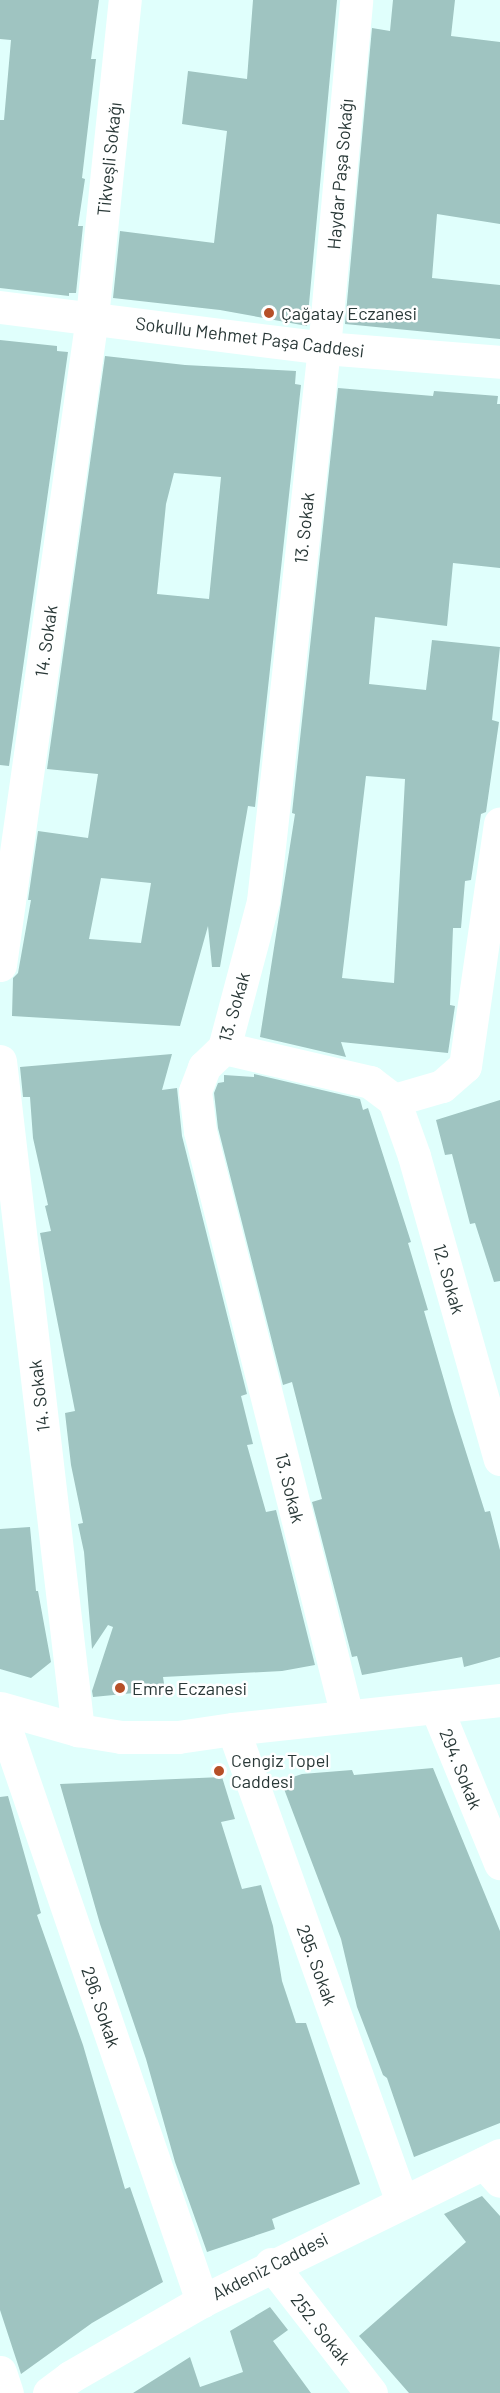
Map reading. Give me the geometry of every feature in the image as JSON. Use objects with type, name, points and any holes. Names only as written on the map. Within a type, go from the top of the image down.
[{"type":"street","name":"Tikveşli Sokağı","points":[[93,317],[125,0]]},
{"type":"street","name":"Haydar Paşa Sokağı","points":[[324,348],[356,0]]},
{"type":"street","name":"Sokullu Mehmet Paşa Caddesi","points":[[0,307],[324,348],[500,362]]},
{"type":"street","name":"14. Sokak","points":[[0,965],[93,317]]},
{"type":"street","name":"13. Sokak","points":[[324,348],[263,901],[224,1048],[204,1067],[195,1091],[200,1131],[347,1716]]},
{"type":"street","points":[[224,1048],[370,1082],[394,1100],[442,1086],[465,1066],[492,951],[500,824]]},
{"type":"street","name":"14. Sokak","points":[[0,1061],[78,1730]]},
{"type":"street","name":"12. Sokak","points":[[394,1100],[414,1156],[500,1459]]},
{"type":"street","points":[[0,1710],[78,1730],[121,1737],[178,1737],[500,1700]]},
{"type":"street","name":"294. Sokak","points":[[436,1707],[500,1863]]},
{"type":"street","name":"296. Sokak","points":[[0,1710],[202,2301]]},
{"type":"street","name":"295. Sokak","points":[[232,1729],[402,2202]]},
{"type":"street","name":"Akdeniz Caddesi","points":[[67,2388],[202,2301],[272,2264],[402,2202],[495,2166]]},
{"type":"street","name":"252. Sokak","points":[[272,2264],[371,2393]]},
{"type":"street","points":[[0,2372],[7,2393]]},
{"type":"building","points":[[0,0],[99,0],[91,59],[96,59],[82,178],[85,179],[78,226],[83,226],[76,293],[69,293],[69,296],[0,288],[0,120],[4,120],[11,40],[0,39]]},
{"type":"building","points":[[253,0],[337,0],[307,326],[220,310],[113,298],[120,231],[214,243],[227,131],[182,124],[188,71],[247,79]]},
{"type":"building","points":[[393,0],[455,0],[451,36],[500,42],[500,224],[437,214],[432,278],[500,285],[500,339],[345,324],[372,28],[390,31]]},
{"type":"building","points":[[0,340],[57,346],[57,351],[68,352],[9,766],[0,765]]},
{"type":"building","points":[[105,356],[185,365],[296,371],[295,384],[301,385],[255,807],[248,806],[220,967],[212,967],[208,926],[180,1026],[12,1016],[13,978],[18,973],[31,900],[28,900],[38,831],[88,838],[98,774],[47,769]],"holes":[[[174,473],[221,477],[209,599],[157,594],[166,504]],[[101,878],[151,883],[141,943],[89,939]]]},
{"type":"building","points":[[338,388],[433,396],[434,391],[498,396],[497,404],[500,404],[500,568],[453,563],[447,626],[375,617],[369,684],[426,690],[432,640],[500,647],[492,720],[499,722],[486,812],[481,814],[471,880],[465,881],[461,928],[453,928],[450,1005],[455,1006],[448,1053],[341,1042],[346,1057],[260,1037],[295,814],[292,813]],"holes":[[[366,776],[405,779],[394,983],[342,978]]]},
{"type":"building","points":[[172,1054],[162,1090],[177,1088],[182,1136],[247,1394],[241,1396],[253,1444],[247,1445],[266,1512],[276,1510],[315,1665],[282,1671],[163,1677],[165,1690],[93,1697],[92,1691],[113,1627],[108,1625],[92,1649],[84,1552],[78,1524],[83,1523],[71,1465],[65,1413],[75,1411],[40,1233],[51,1231],[45,1206],[48,1205],[33,1138],[30,1097],[23,1097],[20,1067]]},
{"type":"building","points":[[254,1074],[360,1099],[363,1110],[368,1108],[411,1242],[408,1243],[428,1310],[424,1311],[453,1411],[485,1512],[490,1511],[500,1550],[500,1657],[464,1667],[462,1657],[362,1675],[357,1656],[352,1657],[312,1502],[322,1499],[292,1382],[283,1385],[218,1128],[214,1093],[218,1083],[224,1082],[224,1075],[254,1077]]},
{"type":"building","points":[[500,1100],[500,1281],[494,1282],[475,1223],[470,1224],[452,1154],[445,1155],[436,1120]]},
{"type":"building","points":[[30,1527],[36,1591],[38,1591],[51,1662],[31,1678],[0,1669],[0,1529]]},
{"type":"building","points":[[433,1768],[500,1931],[500,2123],[414,2157],[387,2078],[383,2075],[357,2007],[341,1939],[281,1781],[302,1774],[352,1770],[354,1775]]},
{"type":"building","points":[[222,1777],[235,1819],[221,1822],[242,1889],[261,1885],[273,1926],[282,1981],[296,2023],[306,2023],[360,2184],[272,2219],[275,2229],[207,2252],[175,2162],[146,2059],[100,1924],[60,1784]]},
{"type":"building","points":[[8,1796],[41,1913],[37,1915],[83,2045],[125,2189],[130,2187],[163,2282],[92,2323],[21,2374],[0,2310],[0,1797]]},
{"type":"building","points":[[482,2196],[500,2216],[500,2393],[409,2393],[359,2336],[466,2242],[444,2214]]},
{"type":"building","points":[[270,2307],[288,2330],[273,2341],[311,2393],[133,2393],[190,2357],[200,2387],[243,2372],[230,2331]]},
{"type":"place","name":"Çağatay Eczanesi","points":[[269,313]]},
{"type":"place","name":"Emre Eczanesi","points":[[120,1688]]},
{"type":"place","name":"Cengiz Topel Caddesi","points":[[219,1771]]}]
